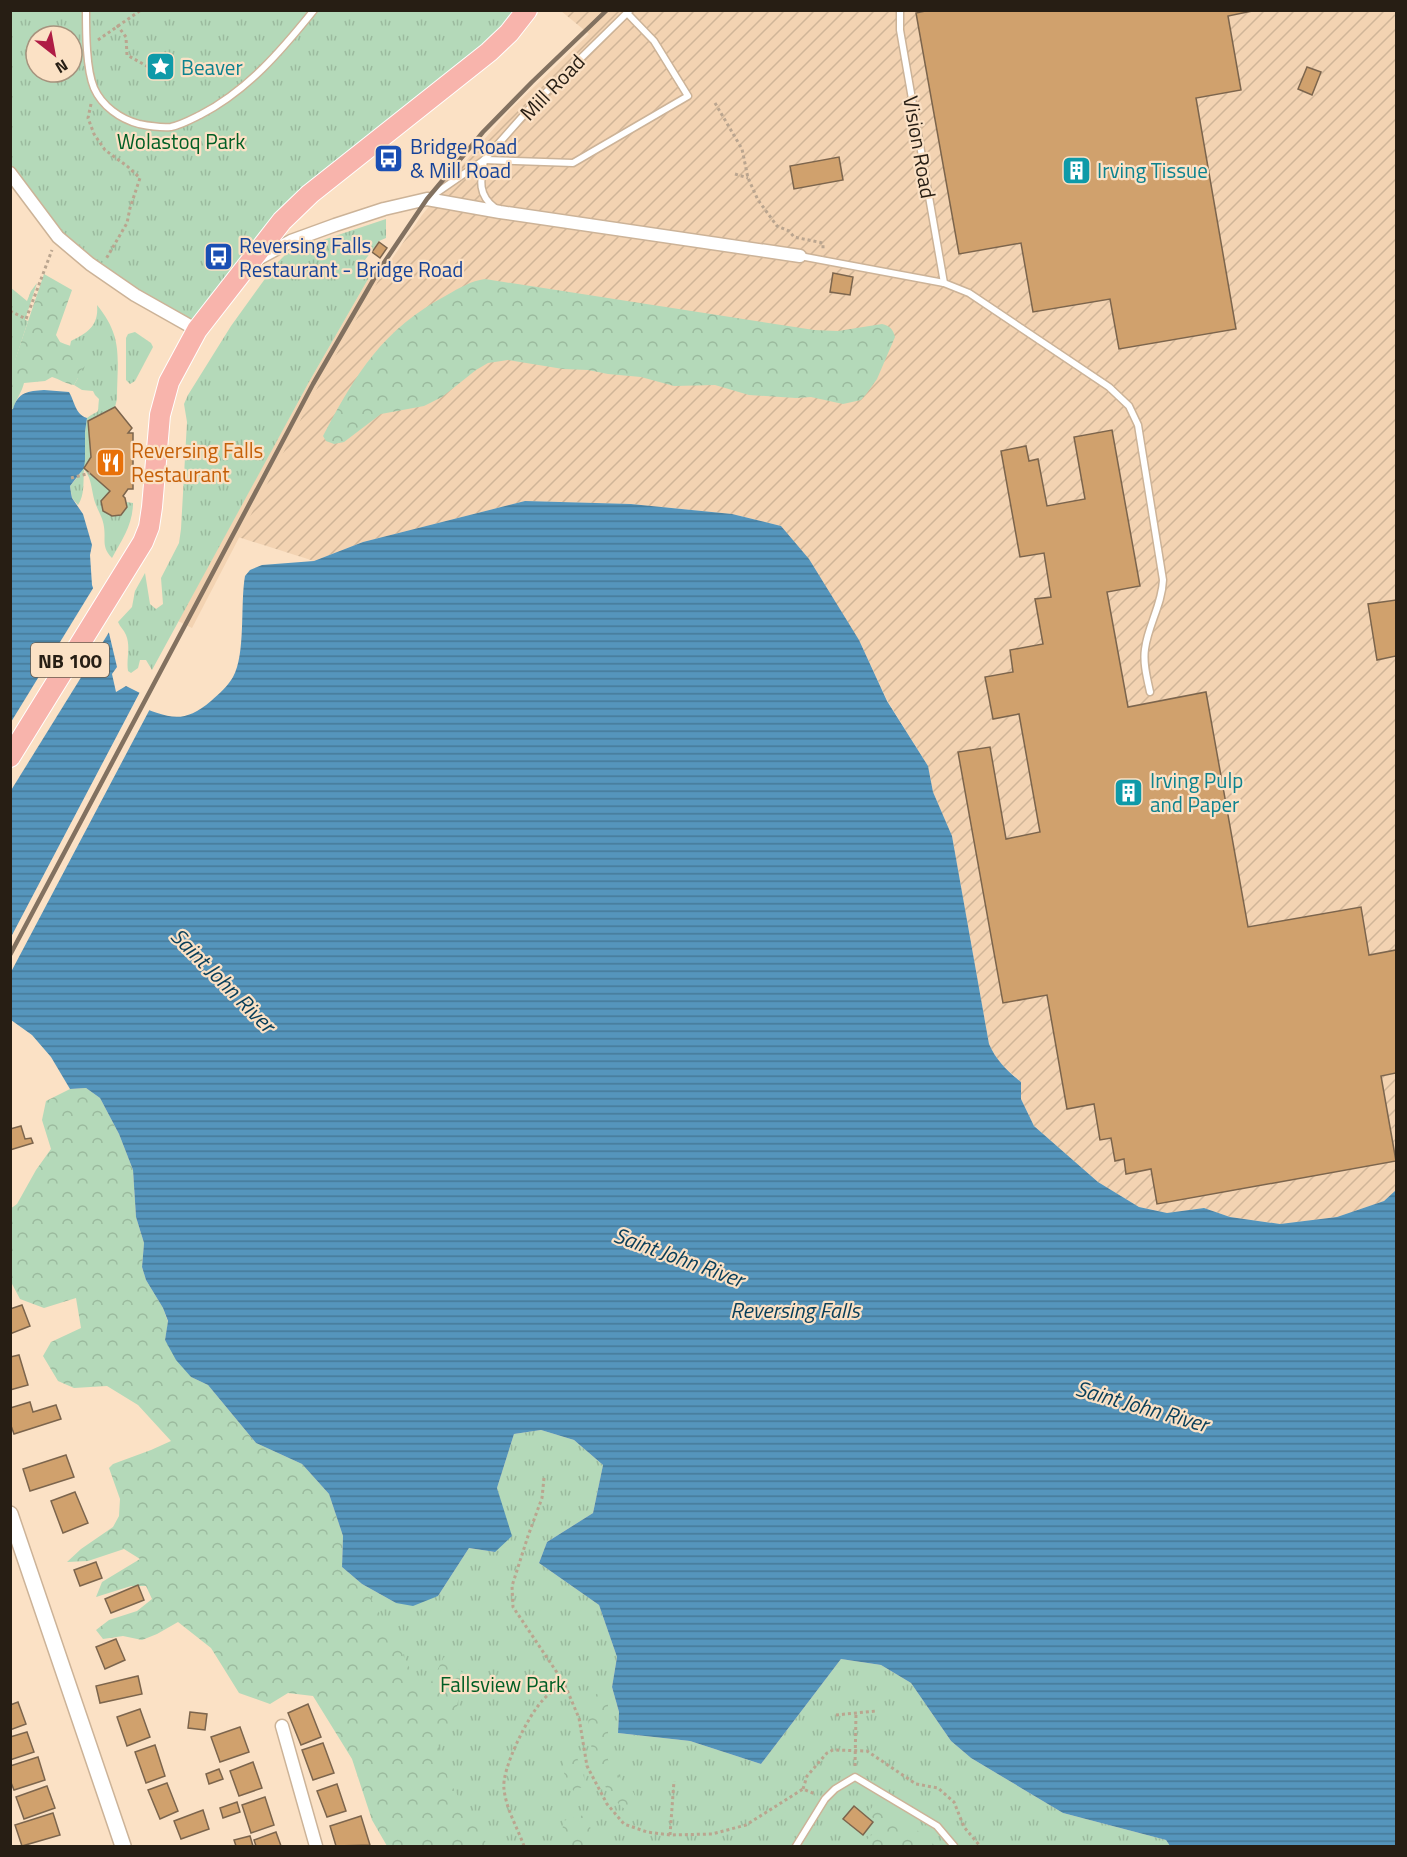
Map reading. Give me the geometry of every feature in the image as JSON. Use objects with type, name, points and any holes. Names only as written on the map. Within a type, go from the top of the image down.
[{"type":"main road","name":"NB 100","points":[[10,757],[143,542],[149,527],[160,415],[169,382],[197,330],[282,221],[309,194],[489,51],[509,33],[527,10]]},
{"type":"street","points":[[10,173],[58,237],[98,271],[197,330]]},
{"type":"street","name":"Mill Road","points":[[247,264],[291,241],[384,209],[427,199]]},
{"type":"street","points":[[427,199],[500,212],[800,255]]},
{"type":"street","points":[[10,1515],[123,1846]]},
{"type":"street","points":[[282,1726],[316,1846]]},
{"type":"lane","points":[[86,10],[87,48],[94,87],[115,114],[127,121],[154,127],[172,126],[192,119],[221,104],[243,87],[281,51],[314,10]]},
{"type":"lane","name":"Vision Road","points":[[900,10],[900,30],[944,283]]},
{"type":"lane","points":[[500,212],[487,202],[483,194],[480,178],[484,160],[573,163],[688,96],[658,47],[628,12]]},
{"type":"lane","name":"Mill Road","points":[[427,199],[484,160],[530,108],[628,12]]},
{"type":"lane","points":[[800,255],[944,283],[969,293],[1120,396],[1133,413],[1138,425],[1163,580],[1160,600],[1145,647],[1144,660],[1150,692]]},
{"type":"lane","points":[[796,1846],[825,1799],[835,1789],[855,1777],[937,1826],[954,1846]]},
{"type":"path","points":[[87,48],[141,10]]},
{"type":"path","points":[[117,26],[126,37],[127,55],[152,69],[160,78],[169,72]]},
{"type":"path","points":[[94,87],[88,118],[94,134],[105,150],[140,178],[127,224],[108,256]]},
{"type":"path","points":[[715,103],[742,149],[748,178],[758,200],[777,226],[789,231],[794,237],[823,243],[824,260]]},
{"type":"path","points":[[735,174],[748,178]]},
{"type":"path","points":[[10,311],[27,320],[58,237]]},
{"type":"path","points":[[70,478],[90,473]]},
{"type":"path","points":[[544,1478],[542,1498],[512,1586],[513,1607],[564,1683],[579,1718],[587,1766],[607,1804],[624,1824],[647,1832],[670,1835],[712,1834],[746,1825],[803,1789],[807,1776],[827,1753],[832,1750],[855,1749],[867,1751],[916,1784],[938,1788],[954,1802],[964,1827],[980,1846]]},
{"type":"path","points":[[524,1846],[506,1797],[503,1778],[512,1754],[536,1708],[564,1683]]},
{"type":"path","points":[[836,1715],[876,1711]]},
{"type":"path","points":[[855,1777],[856,1713]]},
{"type":"path","points":[[670,1835],[674,1781]]},
{"type":"path","points":[[803,1789],[825,1799]]},
{"type":"shaded area","name":"Irving Pulp and Paper","points":[[561,11],[1396,11],[1396,1190],[1384,1201],[1337,1217],[1280,1224],[1230,1217],[1204,1208],[1167,1213],[1139,1207],[1098,1182],[1034,1126],[1021,1099],[1021,1082],[1002,1065],[989,1044],[952,836],[933,792],[928,766],[887,700],[859,640],[781,526],[732,514],[631,504],[525,501],[363,542],[314,561],[238,537],[318,386],[383,272],[422,215],[509,111],[589,34]]},
{"type":"shaded area","points":[[375,267],[383,272],[318,386],[192,628],[178,621],[309,382]]},
{"type":"green space","name":"Wolastoq Park","points":[[11,11],[527,11],[310,194],[197,330],[58,237],[11,173]]},
{"type":"green space","points":[[386,219],[386,238],[379,241],[365,260],[375,267],[309,382],[152,670],[146,660],[140,660],[138,668],[131,673],[128,671],[127,639],[118,622],[132,607],[135,591],[145,573],[150,604],[156,609],[163,604],[161,578],[179,543],[181,529],[187,422],[184,404],[188,395],[231,326],[275,265],[285,255],[299,248]]},
{"type":"green space","points":[[44,274],[72,290],[56,335],[60,342],[81,351],[85,366],[79,372],[74,385],[52,377],[45,381],[24,383],[11,410],[10,361],[15,360]]},
{"type":"green space","points":[[485,279],[814,330],[838,331],[882,324],[891,328],[895,337],[877,379],[867,393],[861,400],[843,404],[811,397],[749,395],[715,385],[674,386],[641,377],[563,369],[508,360],[488,363],[442,397],[424,406],[381,414],[344,442],[334,444],[326,441],[323,436],[347,392],[388,338],[425,308],[465,285]]},
{"type":"green space","points":[[37,283],[15,361],[11,361],[10,287],[27,301]]},
{"type":"green space","points":[[97,305],[112,328],[115,339],[118,360],[117,399],[115,407],[88,421],[91,457],[110,491],[101,501],[104,511],[112,516],[121,515],[127,507],[126,502],[133,503],[129,525],[112,558],[105,547],[103,521],[84,469],[83,492],[78,505],[72,498],[70,486],[80,474],[85,460],[87,418],[98,412],[99,399],[93,391],[82,390],[74,385],[78,378],[70,346],[71,341],[91,328],[96,318]]},
{"type":"green space","points":[[135,332],[153,347],[135,381],[130,384],[126,380],[126,338],[128,334]]},
{"type":"green space","points":[[86,1088],[100,1098],[119,1134],[133,1170],[136,1217],[144,1243],[142,1267],[146,1280],[163,1308],[168,1322],[165,1340],[191,1377],[208,1385],[256,1443],[302,1464],[329,1494],[343,1536],[342,1567],[362,1584],[395,1639],[424,1696],[444,1657],[464,1674],[455,1715],[436,1739],[449,1781],[488,1846],[387,1846],[372,1820],[352,1759],[313,1696],[288,1693],[270,1704],[239,1693],[211,1648],[178,1622],[142,1640],[123,1636],[103,1639],[96,1630],[109,1620],[137,1611],[152,1599],[146,1586],[131,1586],[96,1597],[102,1582],[140,1559],[124,1549],[88,1561],[67,1562],[81,1549],[113,1527],[119,1516],[120,1499],[109,1468],[113,1464],[171,1441],[138,1405],[107,1386],[74,1388],[58,1381],[43,1356],[51,1342],[81,1328],[76,1298],[44,1308],[20,1299],[11,1282],[10,1209],[17,1204],[51,1149],[42,1120],[46,1101],[70,1089]]},
{"type":"green space","name":"Fallsview Park","points":[[541,1430],[574,1440],[603,1465],[593,1513],[547,1542],[539,1563],[599,1605],[617,1657],[612,1687],[619,1712],[618,1733],[690,1741],[761,1764],[841,1659],[881,1665],[911,1683],[951,1741],[971,1758],[1063,1813],[1166,1840],[1170,1846],[433,1846],[362,1584],[396,1603],[438,1596],[469,1548],[495,1552],[501,1503],[497,1488],[514,1434]]},
{"type":"green space","points":[[605,1687],[608,1700],[608,1760],[638,1802],[629,1813],[610,1796],[593,1761],[588,1718],[593,1697]]},
{"type":"green space","points":[[572,1745],[586,1785],[574,1791],[565,1782],[563,1760]]},
{"type":"green space","points":[[877,1800],[935,1846],[860,1846],[877,1830],[874,1819],[868,1813]]},
{"type":"green space","points":[[584,1815],[593,1833],[593,1846],[562,1846],[563,1821]]},
{"type":"water","points":[[44,390],[69,392],[78,411],[87,418],[84,468],[70,486],[72,498],[83,514],[92,545],[90,555],[92,585],[109,633],[117,667],[112,674],[116,692],[126,686],[140,693],[134,704],[174,717],[191,714],[201,709],[223,690],[233,677],[240,655],[245,576],[250,570],[262,565],[314,561],[363,542],[525,501],[631,504],[732,514],[781,526],[809,559],[859,640],[887,701],[928,766],[933,792],[952,836],[989,1044],[1002,1065],[1021,1082],[1021,1099],[1034,1126],[1098,1182],[1139,1207],[1167,1213],[1204,1208],[1230,1217],[1280,1224],[1337,1217],[1384,1201],[1396,1190],[1396,1846],[1170,1846],[1166,1840],[1063,1813],[971,1758],[951,1741],[911,1683],[881,1665],[841,1659],[761,1764],[690,1741],[618,1733],[619,1712],[612,1687],[617,1657],[599,1605],[539,1563],[547,1542],[593,1513],[603,1465],[574,1440],[541,1430],[514,1434],[497,1488],[512,1536],[495,1552],[469,1548],[438,1596],[413,1606],[396,1603],[362,1584],[342,1567],[343,1536],[329,1494],[302,1464],[256,1443],[208,1385],[191,1377],[176,1360],[165,1340],[168,1321],[146,1280],[142,1267],[144,1243],[136,1217],[133,1170],[119,1134],[100,1098],[86,1088],[70,1089],[51,1057],[32,1035],[11,1020],[10,410],[24,394]]},
{"type":"pier","points":[[95,585],[111,629],[10,792],[11,722]]},
{"type":"pier","points":[[141,690],[143,694],[138,702],[151,707],[11,972],[11,937]]},
{"type":"building","name":"Irving Tissue","points":[[930,10],[1257,10],[1228,16],[1241,90],[1196,98],[1236,329],[1119,349],[1110,299],[1033,312],[1021,243],[959,254],[916,13]]},
{"type":"building","points":[[1307,67],[1321,72],[1312,95],[1298,89]]},
{"type":"building","points":[[839,157],[843,180],[794,189],[790,166]]},
{"type":"building","points":[[379,242],[387,248],[380,258],[372,252]]},
{"type":"building","points":[[833,273],[853,277],[850,295],[830,292]]},
{"type":"building","name":"Reversing Falls Restaurant","points":[[115,407],[132,428],[128,433],[133,433],[133,489],[128,489],[123,496],[127,507],[121,515],[112,516],[103,511],[101,501],[110,491],[84,468],[91,457],[88,421]]},
{"type":"building","name":"Irving Pulp and Paper","points":[[1112,430],[1140,586],[1107,592],[1128,707],[1206,692],[1248,927],[1361,907],[1369,955],[1396,950],[1396,1073],[1381,1076],[1396,1161],[1157,1204],[1151,1169],[1126,1174],[1124,1159],[1115,1161],[1111,1138],[1100,1140],[1094,1104],[1067,1109],[1047,995],[1003,1003],[958,752],[990,747],[1006,839],[1040,832],[1019,714],[993,719],[985,677],[1013,672],[1010,650],[1043,644],[1035,599],[1051,597],[1044,553],[1020,557],[1001,451],[1026,446],[1029,461],[1038,459],[1047,506],[1085,499],[1074,437]]},
{"type":"building","points":[[1396,600],[1396,656],[1377,660],[1368,604]]},
{"type":"building","points":[[21,1126],[25,1139],[31,1138],[33,1143],[10,1150],[10,1129]]},
{"type":"building","points":[[22,1305],[30,1326],[10,1334],[10,1309]]},
{"type":"building","points":[[19,1355],[28,1385],[10,1390],[10,1357]]},
{"type":"building","points":[[30,1402],[33,1412],[56,1405],[61,1419],[14,1434],[10,1423],[10,1408]]},
{"type":"building","points":[[66,1455],[74,1477],[30,1491],[23,1469]]},
{"type":"building","points":[[75,1492],[88,1523],[63,1533],[51,1501]]},
{"type":"building","points":[[96,1562],[102,1578],[80,1586],[74,1570]]},
{"type":"building","points":[[138,1585],[144,1600],[111,1613],[105,1599]]},
{"type":"building","points":[[116,1639],[125,1660],[105,1669],[96,1647]]},
{"type":"building","points":[[138,1676],[142,1694],[100,1703],[96,1686]]},
{"type":"building","points":[[18,1702],[26,1724],[10,1730],[10,1705]]},
{"type":"building","points":[[308,1704],[321,1737],[301,1745],[288,1713]]},
{"type":"building","points":[[140,1709],[150,1737],[127,1746],[117,1717]]},
{"type":"building","points":[[190,1712],[207,1714],[205,1730],[188,1728]]},
{"type":"building","points":[[240,1727],[249,1752],[220,1762],[211,1737]]},
{"type":"building","points":[[27,1732],[34,1752],[10,1760],[10,1737]]},
{"type":"building","points":[[323,1743],[334,1773],[313,1780],[302,1750]]},
{"type":"building","points":[[155,1745],[165,1776],[146,1783],[135,1752]]},
{"type":"building","points":[[38,1757],[45,1780],[14,1790],[10,1780],[10,1766]]},
{"type":"building","points":[[253,1762],[262,1788],[239,1796],[230,1771]]},
{"type":"building","points":[[219,1769],[223,1779],[209,1784],[206,1774]]},
{"type":"building","points":[[167,1783],[178,1811],[160,1819],[148,1790]]},
{"type":"building","points":[[337,1784],[346,1811],[327,1817],[317,1791]]},
{"type":"building","points":[[47,1786],[55,1808],[24,1819],[16,1797]]},
{"type":"building","points":[[265,1797],[274,1825],[251,1833],[242,1805]]},
{"type":"building","points":[[237,1802],[240,1812],[223,1818],[220,1808]]},
{"type":"building","points":[[854,1806],[873,1822],[863,1835],[843,1819]]},
{"type":"building","points":[[203,1810],[209,1829],[181,1839],[174,1821]]},
{"type":"building","points":[[53,1813],[60,1835],[22,1846],[15,1825]]},
{"type":"building","points":[[361,1816],[370,1845],[336,1846],[330,1826]]},
{"type":"building","points":[[276,1832],[281,1846],[256,1846],[254,1840]]},
{"type":"building","points":[[250,1836],[253,1846],[236,1846],[234,1840]]},
{"type":"railway","points":[[10,955],[313,384],[379,270],[427,199],[483,132],[607,10]]},
{"type":"place","name":"Beaver","points":[[160,67]]},
{"type":"place","name":"Bridge Road & Mill Road","points":[[389,158]]},
{"type":"place","name":"Irving Tissue","points":[[1076,170]]},
{"type":"place","name":"Reversing Falls Restaurant - Bridge Road","points":[[218,257]]},
{"type":"place","name":"Reversing Falls Restaurant","points":[[110,462]]},
{"type":"place","name":"Irving Pulp and Paper","points":[[1129,792]]},
{"type":"water label","name":"Saint John River","points":[[223,980]]},
{"type":"water label","name":"Saint John River","points":[[679,1257]]},
{"type":"water label","name":"Reversing Falls","points":[[795,1310]]},
{"type":"water label","name":"Saint John River","points":[[1142,1406]]}]
